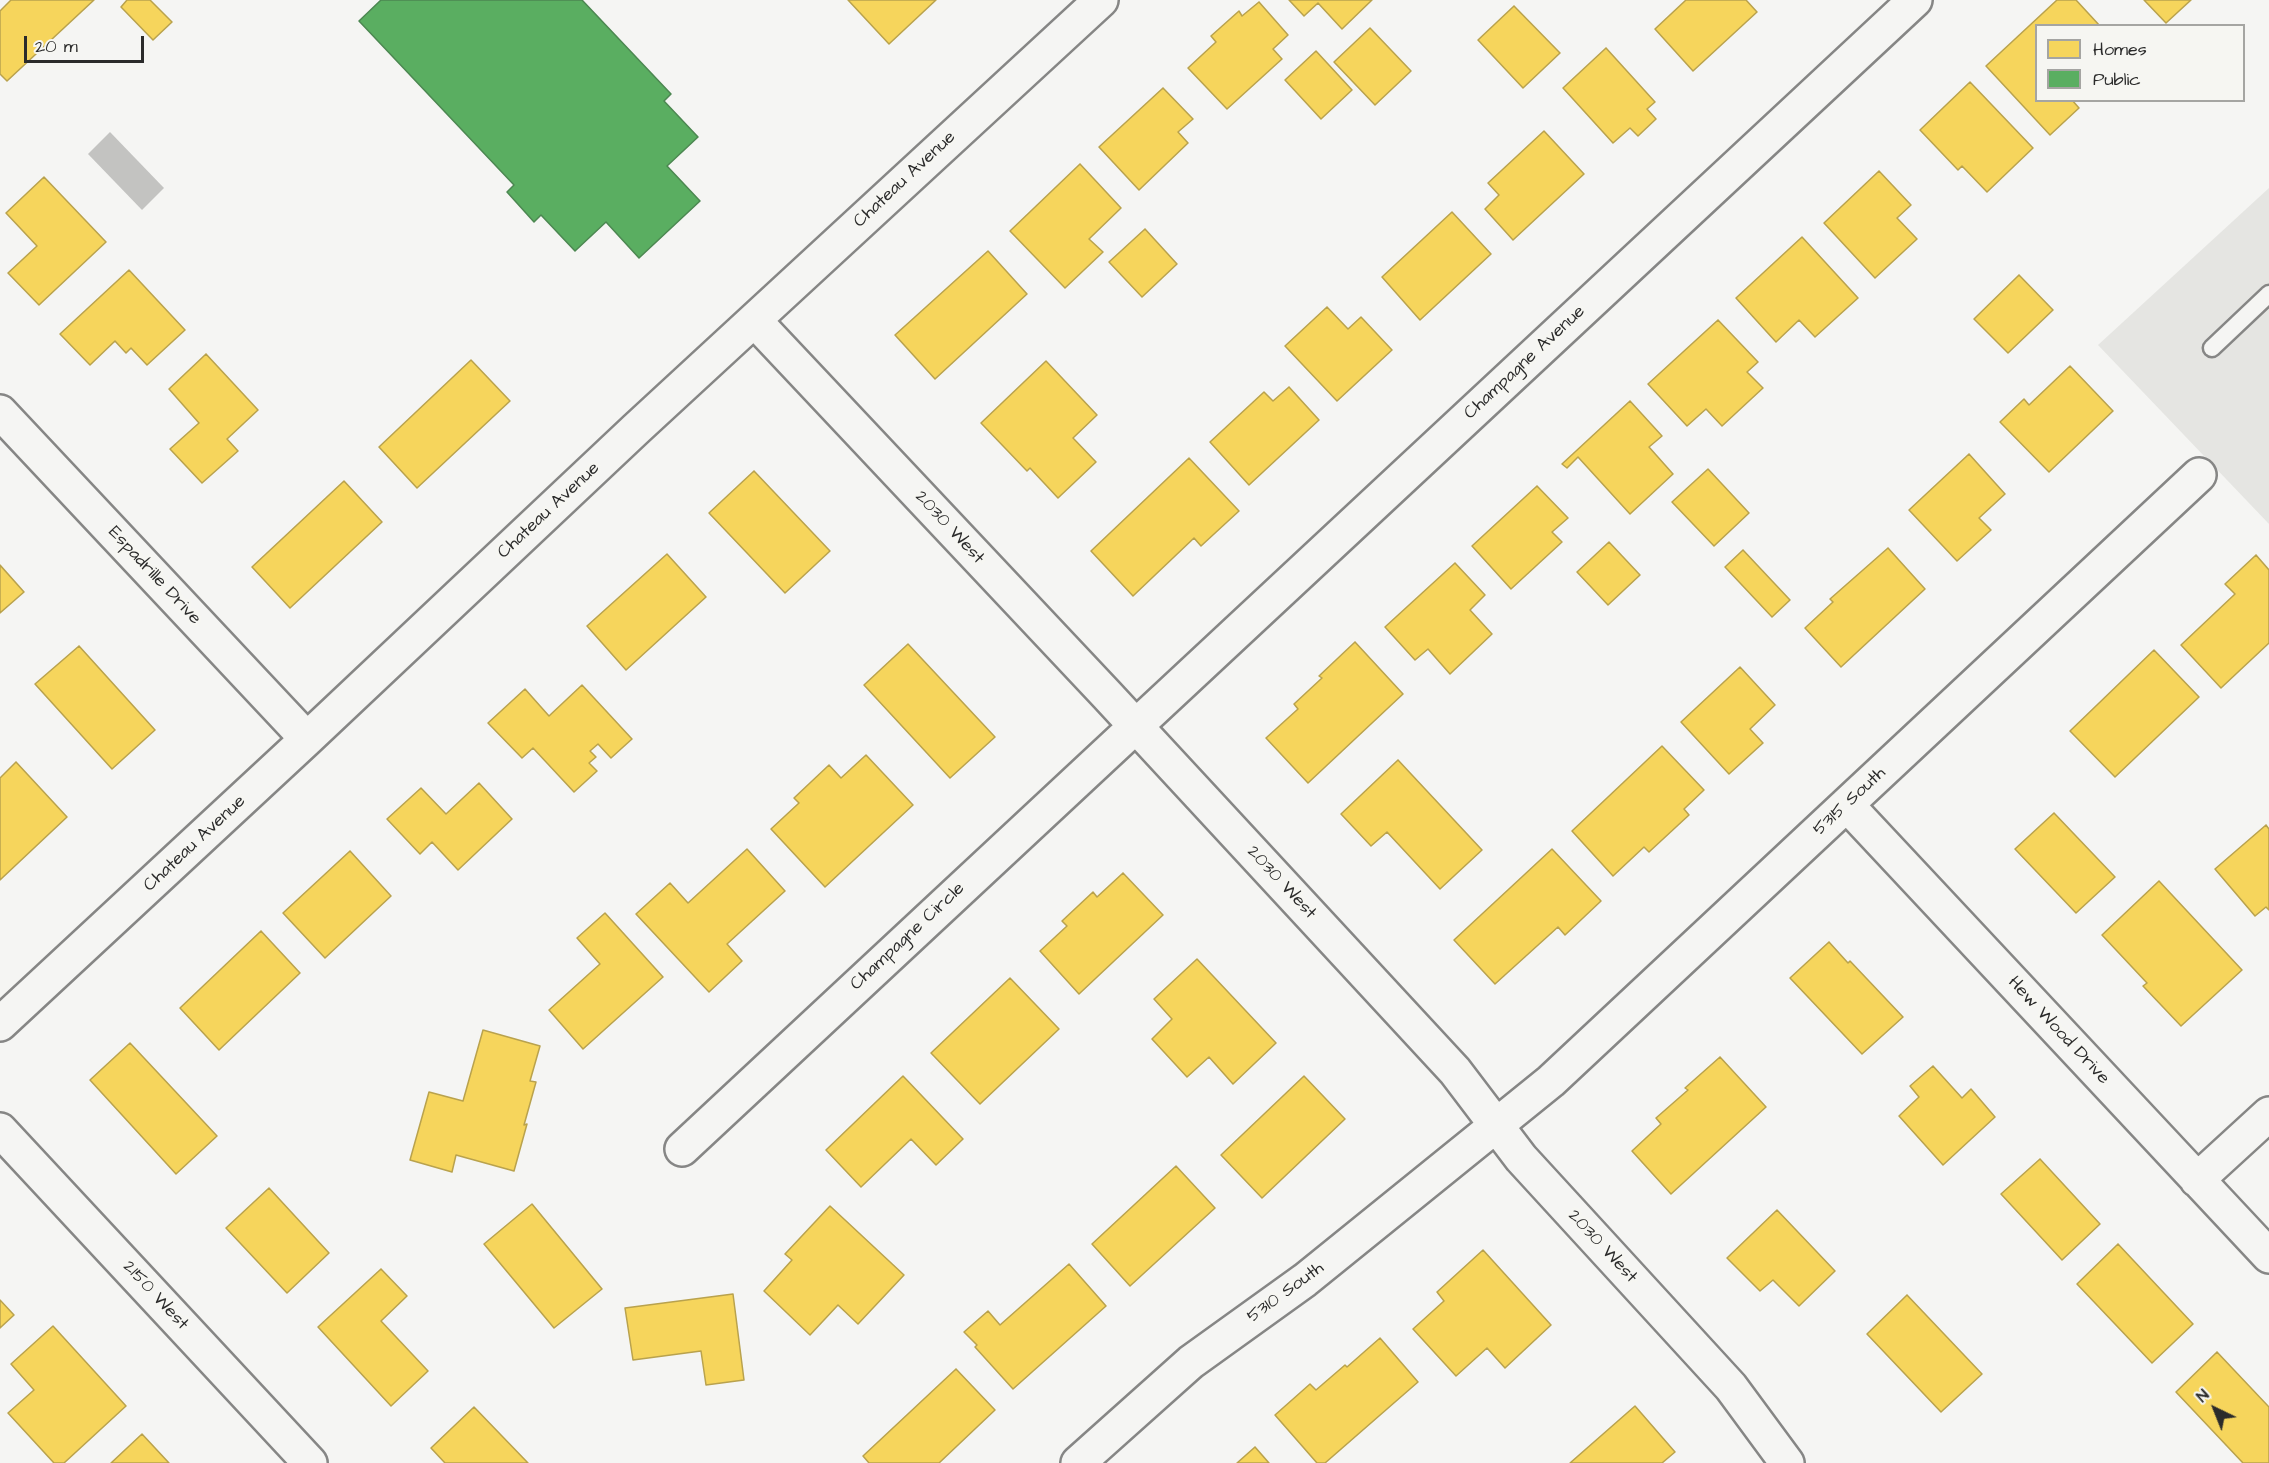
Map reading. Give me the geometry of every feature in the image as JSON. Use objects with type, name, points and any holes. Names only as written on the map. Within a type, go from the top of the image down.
[{"type":"street","name":"Chateau Avenue","points":[[0,1024],[307,740],[636,429],[1101,0]]},
{"type":"street","name":"Champagne Avenue","points":[[1135,726],[1915,0]]},
{"type":"street","name":"2030 West","points":[[754,321],[1455,1071],[1521,1158],[1731,1387],[1787,1462]]},
{"type":"street","name":"Espadrille Drive","points":[[0,412],[307,740]]},
{"type":"street","name":"5315 South","points":[[1496,1124],[1551,1081],[2199,474]]},
{"type":"street","name":"Champagne Circle","points":[[682,1149],[1135,726]]},
{"type":"street","name":"Hew Wood Drive","points":[[1847,805],[2269,1256]]},
{"type":"street","points":[[2197,1180],[2269,1114]]},
{"type":"street","name":"5310 South","points":[[1078,1463],[1191,1362],[1305,1280],[1496,1124]]},
{"type":"street","name":"2150 West","points":[[0,1130],[310,1463]]},
{"type":"lane","points":[[2212,348],[2269,294]]},
{"type":"shaded area","points":[[110,132],[164,188],[142,210],[88,154]]},
{"type":"shaded area","points":[[2269,188],[2269,524],[2098,345]]},
{"type":"building: Homes","points":[[11,0],[94,0],[7,81],[0,74],[0,11]]},
{"type":"building: Homes","points":[[127,0],[150,0],[172,22],[153,40],[121,7]]},
{"type":"building: Homes","points":[[848,0],[936,0],[889,44]]},
{"type":"building: Homes","points":[[1289,0],[1372,0],[1342,29],[1318,3],[1304,16]]},
{"type":"building: Homes","points":[[1686,0],[1746,0],[1757,12],[1693,71],[1655,29]]},
{"type":"building: Homes","points":[[2057,0],[2076,0],[2098,24],[2035,24],[2035,102],[2074,102],[2079,108],[2050,135],[1986,66]]},
{"type":"building: Homes","points":[[2144,0],[2191,0],[2166,23]]},
{"type":"building: Homes","points":[[1259,2],[1288,35],[1273,49],[1282,59],[1227,109],[1188,68],[1216,42],[1211,36],[1239,11],[1242,16]]},
{"type":"building: Homes","points":[[1514,6],[1560,53],[1523,88],[1478,40]]},
{"type":"building: Homes","points":[[1370,28],[1411,71],[1375,105],[1334,62]]},
{"type":"building: Homes","points":[[1606,48],[1655,102],[1647,109],[1656,119],[1638,136],[1630,128],[1613,143],[1563,88]]},
{"type":"building: Homes","points":[[1316,51],[1352,90],[1321,119],[1285,80]]},
{"type":"building: Homes","points":[[1970,82],[2033,148],[1987,192],[1962,166],[1958,170],[1920,130]]},
{"type":"building: Homes","points":[[1163,88],[1193,119],[1178,132],[1188,143],[1139,190],[1099,147]]},
{"type":"building: Homes","points":[[1544,131],[1584,174],[1513,240],[1485,209],[1499,195],[1488,183]]},
{"type":"building: Homes","points":[[1080,164],[1121,208],[1089,239],[1103,252],[1065,288],[1010,231]]},
{"type":"building: Homes","points":[[1879,171],[1911,205],[1897,218],[1917,239],[1875,278],[1824,223]]},
{"type":"building: Homes","points":[[44,177],[106,242],[39,305],[8,273],[37,246],[6,213]]},
{"type":"building: Homes","points":[[1452,212],[1491,254],[1420,320],[1382,277]]},
{"type":"building: Homes","points":[[1145,229],[1177,264],[1142,297],[1109,262]]},
{"type":"building: Homes","points":[[1802,237],[1858,298],[1815,337],[1799,320],[1776,342],[1736,298]]},
{"type":"building: Homes","points":[[988,251],[1027,294],[935,379],[895,335]]},
{"type":"building: Homes","points":[[129,270],[185,330],[147,365],[131,348],[126,353],[115,341],[90,365],[60,334]]},
{"type":"building: Homes","points":[[2019,275],[2053,310],[2008,353],[1974,319]]},
{"type":"building: Homes","points":[[1327,307],[1348,329],[1361,317],[1392,350],[1337,401],[1285,346]]},
{"type":"building: Homes","points":[[1718,320],[1758,362],[1747,372],[1763,388],[1722,426],[1706,409],[1687,426],[1648,384]]},
{"type":"building: Homes","points":[[206,354],[258,410],[227,439],[238,451],[202,483],[170,449],[199,423],[169,389]]},
{"type":"building: Homes","points":[[471,360],[510,401],[417,488],[379,447]]},
{"type":"building: Homes","points":[[1046,361],[1097,415],[1073,438],[1096,462],[1058,498],[1030,468],[1027,471],[981,423]]},
{"type":"building: Homes","points":[[2070,366],[2113,411],[2049,472],[2000,422],[2024,399],[2029,405]]},
{"type":"building: Homes","points":[[1289,387],[1319,420],[1249,485],[1210,442],[1264,392],[1273,401]]},
{"type":"building: Homes","points":[[1630,401],[1662,436],[1649,447],[1673,474],[1630,514],[1578,457],[1567,468],[1562,464]]},
{"type":"building: Homes","points":[[1969,454],[2005,494],[1979,518],[1991,530],[1957,561],[1909,510]]},
{"type":"building: Homes","points":[[1189,458],[1239,511],[1201,546],[1194,538],[1133,596],[1091,551]]},
{"type":"building: Homes","points":[[1708,469],[1749,513],[1714,546],[1672,502]]},
{"type":"building: Homes","points":[[754,471],[830,551],[785,593],[709,513]]},
{"type":"building: Homes","points":[[344,481],[382,522],[290,608],[252,567]]},
{"type":"building: Homes","points":[[1537,486],[1568,518],[1552,532],[1562,542],[1511,589],[1472,546]]},
{"type":"building: Homes","points":[[1609,542],[1640,575],[1608,605],[1577,572]]},
{"type":"building: Homes","points":[[1888,548],[1925,589],[1841,667],[1805,628],[1833,602],[1830,599]]},
{"type":"building: Homes","points":[[1743,550],[1790,600],[1772,617],[1725,567]]},
{"type":"building: Homes","points":[[667,554],[706,597],[626,670],[587,626]]},
{"type":"building: Homes","points":[[2256,555],[2269,570],[2269,643],[2221,688],[2181,645],[2235,594],[2225,584]]},
{"type":"building: Homes","points":[[1455,563],[1485,595],[1470,610],[1492,634],[1450,674],[1428,649],[1415,660],[1385,627]]},
{"type":"building: Homes","points":[[0,565],[24,592],[0,613]]},
{"type":"building: Homes","points":[[1355,642],[1403,694],[1308,783],[1266,738],[1298,709],[1294,704],[1322,678],[1319,676]]},
{"type":"building: Homes","points":[[908,644],[995,737],[950,778],[864,685]]},
{"type":"building: Homes","points":[[79,646],[155,730],[112,769],[35,684]]},
{"type":"building: Homes","points":[[2154,650],[2199,697],[2115,777],[2070,731]]},
{"type":"building: Homes","points":[[1740,667],[1775,705],[1750,729],[1763,743],[1729,774],[1681,722]]},
{"type":"building: Homes","points":[[582,685],[632,739],[611,758],[598,744],[590,751],[596,757],[589,763],[597,771],[574,792],[533,748],[522,758],[488,723],[525,689],[549,716]]},
{"type":"building: Homes","points":[[1662,746],[1704,790],[1684,809],[1689,815],[1649,852],[1644,847],[1613,876],[1572,831]]},
{"type":"building: Homes","points":[[866,755],[913,805],[825,887],[771,829],[799,803],[794,798],[829,765],[841,778]]},
{"type":"building: Homes","points":[[1398,760],[1482,850],[1440,889],[1387,832],[1371,846],[1341,814]]},
{"type":"building: Homes","points":[[16,762],[67,817],[0,880],[0,778]]},
{"type":"building: Homes","points":[[479,783],[512,819],[458,870],[432,842],[420,854],[387,819],[421,788],[446,814]]},
{"type":"building: Homes","points":[[2054,813],[2115,877],[2076,913],[2015,849]]},
{"type":"building: Homes","points":[[2266,825],[2269,829],[2269,910],[2266,907],[2255,916],[2215,869]]},
{"type":"building: Homes","points":[[747,849],[785,891],[727,944],[742,961],[709,992],[636,914],[670,883],[688,903]]},
{"type":"building: Homes","points":[[1552,849],[1601,901],[1565,935],[1558,927],[1495,984],[1454,940]]},
{"type":"building: Homes","points":[[350,851],[391,896],[325,958],[283,913]]},
{"type":"building: Homes","points":[[1123,873],[1163,915],[1079,994],[1040,951],[1067,926],[1062,921],[1093,892],[1097,897]]},
{"type":"building: Homes","points":[[2159,881],[2242,970],[2181,1026],[2143,986],[2147,983],[2102,935]]},
{"type":"building: Homes","points":[[605,913],[663,977],[583,1049],[549,1010],[600,964],[577,938]]},
{"type":"building: Homes","points":[[261,931],[300,973],[219,1050],[180,1008]]},
{"type":"building: Homes","points":[[1829,942],[1903,1017],[1862,1054],[1790,978]]},
{"type":"building: Homes","points":[[1197,959],[1276,1043],[1233,1084],[1209,1057],[1187,1077],[1152,1039],[1172,1019],[1154,999]]},
{"type":"building: Homes","points":[[1010,978],[1059,1029],[980,1104],[931,1053]]},
{"type":"building: Homes","points":[[483,1030],[540,1046],[530,1081],[536,1082],[514,1171],[456,1155],[452,1172],[410,1160],[429,1092],[463,1101]]},
{"type":"building: Homes","points":[[130,1043],[217,1136],[176,1174],[90,1080]]},
{"type":"building: Homes","points":[[1720,1057],[1766,1107],[1671,1194],[1632,1151],[1661,1124],[1656,1118],[1688,1090],[1685,1088]]},
{"type":"building: Homes","points":[[1933,1066],[1962,1098],[1971,1089],[1995,1117],[1943,1165],[1899,1116],[1919,1097],[1910,1086]]},
{"type":"building: Homes","points":[[903,1076],[963,1139],[936,1165],[911,1139],[861,1187],[826,1150]]},
{"type":"building: Homes","points":[[1304,1076],[1345,1119],[1262,1198],[1221,1155]]},
{"type":"building: Homes","points":[[2040,1159],[2100,1224],[2062,1260],[2001,1194]]},
{"type":"building: Homes","points":[[1176,1166],[1215,1208],[1130,1286],[1092,1244]]},
{"type":"building: Homes","points":[[269,1188],[329,1253],[287,1293],[226,1228]]},
{"type":"building: Homes","points":[[532,1204],[602,1289],[554,1328],[484,1244]]},
{"type":"building: Homes","points":[[830,1206],[904,1275],[858,1324],[838,1305],[810,1335],[764,1291],[792,1260],[785,1254]]},
{"type":"building: Homes","points":[[1777,1210],[1835,1271],[1799,1306],[1773,1280],[1760,1291],[1727,1258]]},
{"type":"building: Homes","points":[[2118,1244],[2193,1324],[2152,1363],[2077,1284]]},
{"type":"building: Homes","points":[[1483,1250],[1551,1325],[1505,1368],[1487,1348],[1456,1376],[1413,1329],[1444,1301],[1437,1292]]},
{"type":"building: Homes","points":[[1069,1264],[1106,1306],[1013,1389],[964,1332],[988,1311],[1000,1325]]},
{"type":"building: Homes","points":[[381,1269],[407,1296],[381,1321],[428,1371],[391,1406],[318,1327]]},
{"type":"building: Homes","points":[[733,1294],[744,1380],[706,1385],[701,1351],[633,1360],[625,1308]]},
{"type":"building: Homes","points":[[1907,1295],[1982,1374],[1941,1412],[1867,1334]]},
{"type":"building: Homes","points":[[0,1300],[14,1315],[0,1328]]},
{"type":"building: Homes","points":[[53,1326],[126,1406],[64,1463],[54,1463],[8,1413],[34,1390],[11,1364]]},
{"type":"building: Homes","points":[[1380,1338],[1418,1382],[1325,1463],[1317,1463],[1275,1415],[1310,1384],[1316,1390]]},
{"type":"building: Homes","points":[[2217,1352],[2269,1407],[2269,1463],[2243,1463],[2176,1392]]},
{"type":"building: Homes","points":[[956,1369],[995,1410],[939,1463],[869,1463],[863,1456]]},
{"type":"building: Homes","points":[[1635,1406],[1675,1452],[1662,1463],[1570,1463]]},
{"type":"building: Homes","points":[[474,1407],[528,1463],[445,1463],[431,1448]]},
{"type":"building: Homes","points":[[142,1434],[169,1463],[111,1463]]},
{"type":"building: Homes","points":[[1255,1447],[1269,1463],[1237,1463]]},
{"type":"building: Public","points":[[381,0],[582,0],[671,94],[664,101],[698,137],[667,166],[700,201],[639,258],[606,222],[575,251],[541,215],[534,222],[507,192],[514,185],[359,21]]}]
